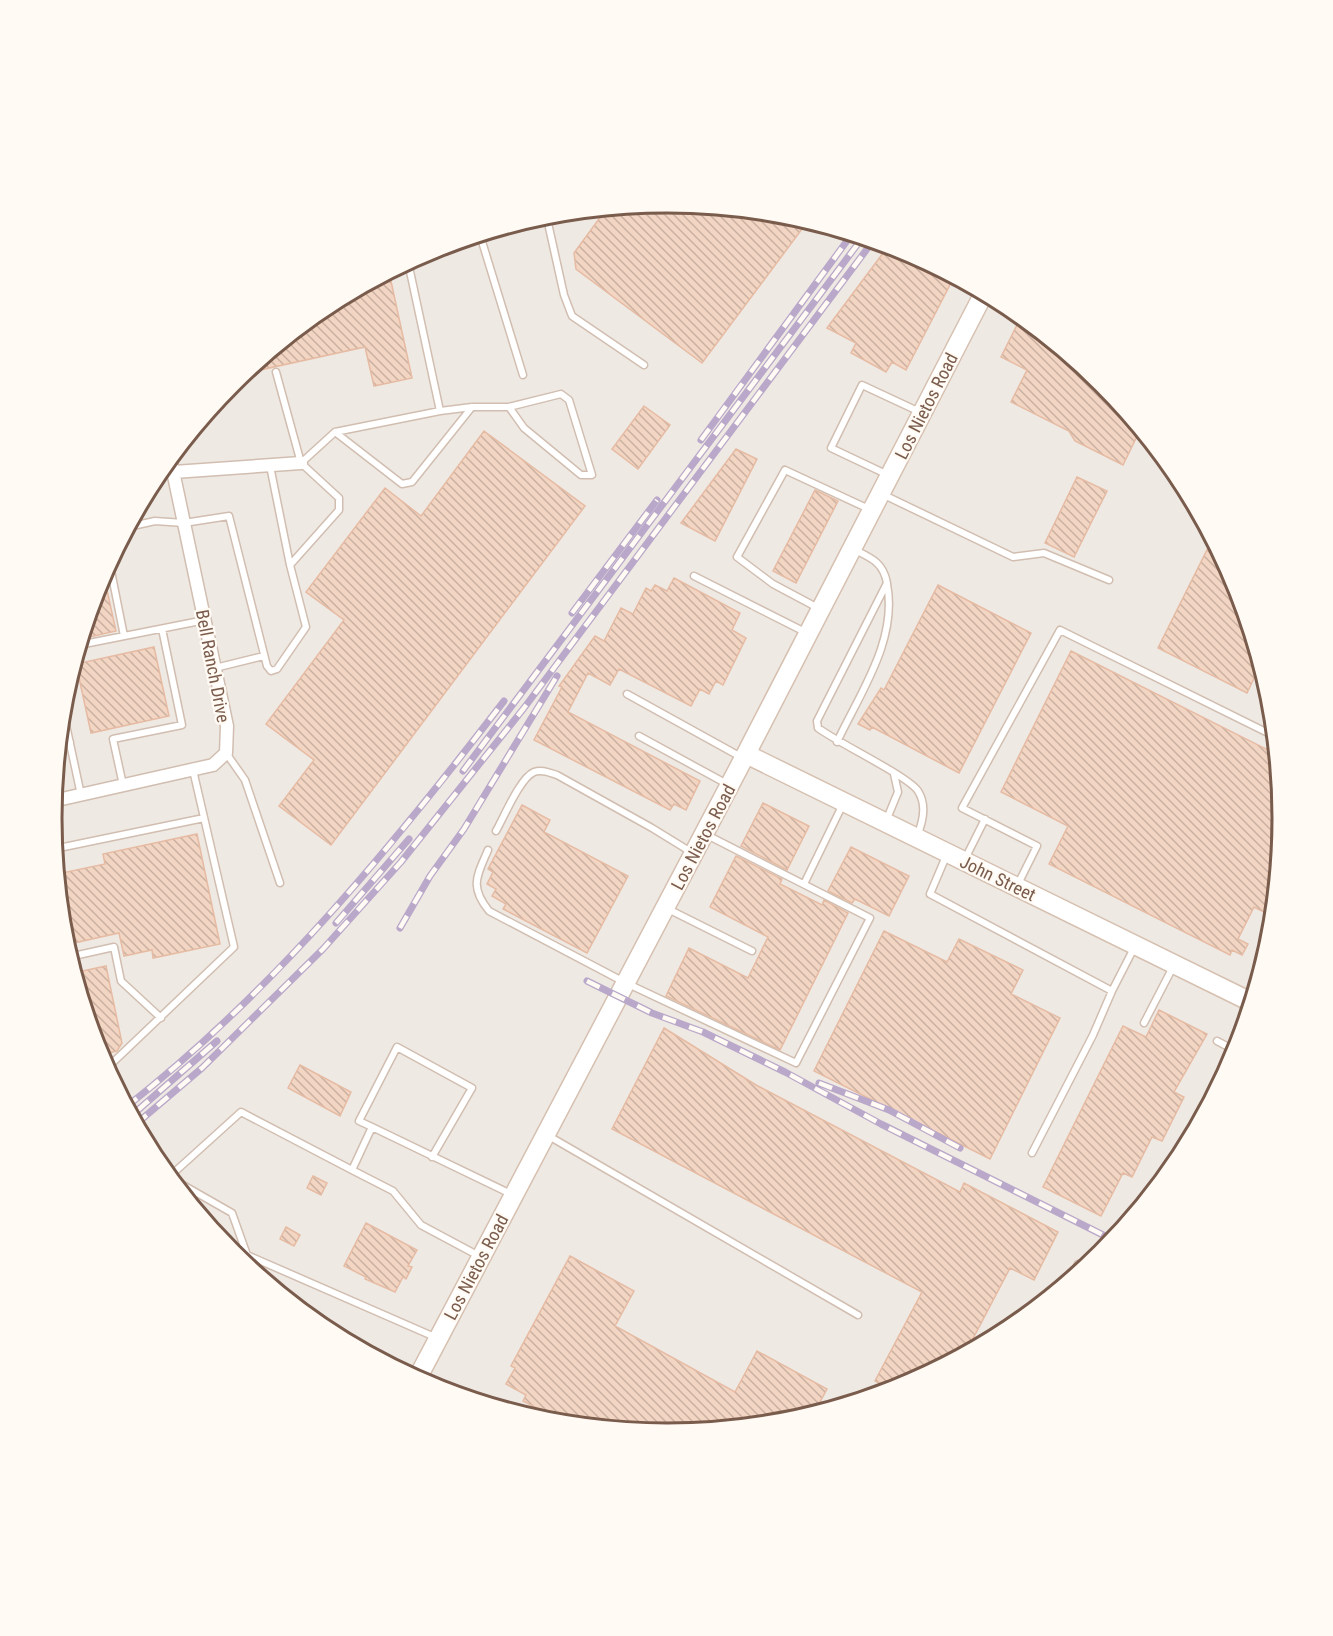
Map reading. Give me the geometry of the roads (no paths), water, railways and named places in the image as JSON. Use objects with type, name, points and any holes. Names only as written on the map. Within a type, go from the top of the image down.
[{"type":"main road","name":"Los Nietos Road","points":[[421,1371],[705,834],[980,301]]},
{"type":"main road","name":"John Street","points":[[745,756],[844,802],[1243,998]]},
{"type":"street","points":[[174,472],[301,463]]},
{"type":"street","name":"Bell Ranch Drive","points":[[173,469],[226,726],[226,753]]},
{"type":"street","points":[[62,799],[213,765],[226,753]]},
{"type":"lane","points":[[548,225],[564,295],[572,316],[644,365]]},
{"type":"lane","points":[[482,242],[523,375]]},
{"type":"lane","points":[[410,270],[440,411]]},
{"type":"lane","points":[[276,372],[301,463],[339,498],[341,504],[339,510],[290,565]]},
{"type":"lane","points":[[890,476],[831,448],[862,385],[922,413]]},
{"type":"lane","points":[[301,463],[335,432],[440,411],[472,407],[509,407],[555,394],[566,397],[592,475],[581,475],[524,428],[509,407]]},
{"type":"lane","points":[[335,432],[402,484],[412,482],[472,407]]},
{"type":"lane","points":[[138,524],[155,521],[184,523],[229,516],[267,666],[271,670],[277,669],[306,627],[290,565],[270,466]]},
{"type":"lane","points":[[821,609],[773,584],[737,557],[785,470],[872,511]]},
{"type":"lane","points":[[880,494],[1012,557],[1044,553],[1108,580]]},
{"type":"lane","points":[[837,742],[886,638],[891,604],[885,570],[877,561],[852,549]]},
{"type":"lane","points":[[694,576],[808,634]]},
{"type":"lane","points":[[112,577],[124,636]]},
{"type":"lane","points":[[887,583],[817,721],[818,728],[837,742],[894,774],[918,791],[923,815],[916,838]]},
{"type":"lane","points":[[88,643],[204,620]]},
{"type":"lane","points":[[123,785],[113,739],[182,725],[162,628]]},
{"type":"lane","points":[[1017,887],[1037,846],[963,808],[1060,630],[1265,731]]},
{"type":"lane","points":[[214,668],[264,656]]},
{"type":"lane","points":[[627,694],[745,756]]},
{"type":"lane","points":[[68,733],[81,795]]},
{"type":"lane","points":[[639,736],[730,786]]},
{"type":"lane","points":[[226,753],[245,780],[280,883]]},
{"type":"lane","points":[[113,1062],[234,947],[192,770]]},
{"type":"lane","points":[[496,831],[524,781],[532,773],[542,771],[557,775],[694,854]]},
{"type":"lane","points":[[885,823],[898,792],[894,774]]},
{"type":"lane","points":[[804,884],[844,802]]},
{"type":"lane","points":[[63,847],[204,818]]},
{"type":"lane","points":[[985,819],[930,894],[1112,991]]},
{"type":"lane","points":[[488,850],[475,881],[479,899],[489,911],[626,983],[795,1063],[870,918],[705,834]]},
{"type":"lane","points":[[666,907],[752,951]]},
{"type":"lane","points":[[1032,1153],[1093,1035],[1135,946]]},
{"type":"lane","points":[[77,955],[114,947],[121,981],[161,1018]]},
{"type":"lane","points":[[1144,1023],[1174,965]]},
{"type":"lane","points":[[1217,1041],[1226,1046]]},
{"type":"lane","points":[[432,1157],[472,1088],[397,1047],[359,1121],[432,1157],[514,1196]]},
{"type":"lane","points":[[176,1171],[241,1112],[393,1191],[421,1225],[481,1258]]},
{"type":"lane","points":[[352,1170],[372,1127]]},
{"type":"lane","points":[[546,1135],[858,1315]]},
{"type":"lane","points":[[189,1188],[232,1213],[246,1253]]},
{"type":"lane","points":[[250,1256],[439,1339]]},
{"type":"railway","points":[[701,440],[847,241]]},
{"type":"railway","points":[[463,771],[858,244]]},
{"type":"railway","points":[[142,1119],[202,1068],[323,949],[401,862],[524,708],[868,248]]},
{"type":"railway","points":[[572,613],[657,500]]},
{"type":"railway","points":[[400,928],[430,876],[464,829],[557,676]]},
{"type":"railway","points":[[133,1102],[180,1063],[231,1016],[328,916],[374,864],[504,701]]},
{"type":"railway","points":[[336,923],[409,839]]},
{"type":"railway","points":[[587,981],[652,1013],[703,1032],[785,1072],[881,1124],[1104,1235]]},
{"type":"railway","points":[[138,1110],[217,1041]]},
{"type":"railway","points":[[819,1083],[889,1110],[960,1148]]}]
